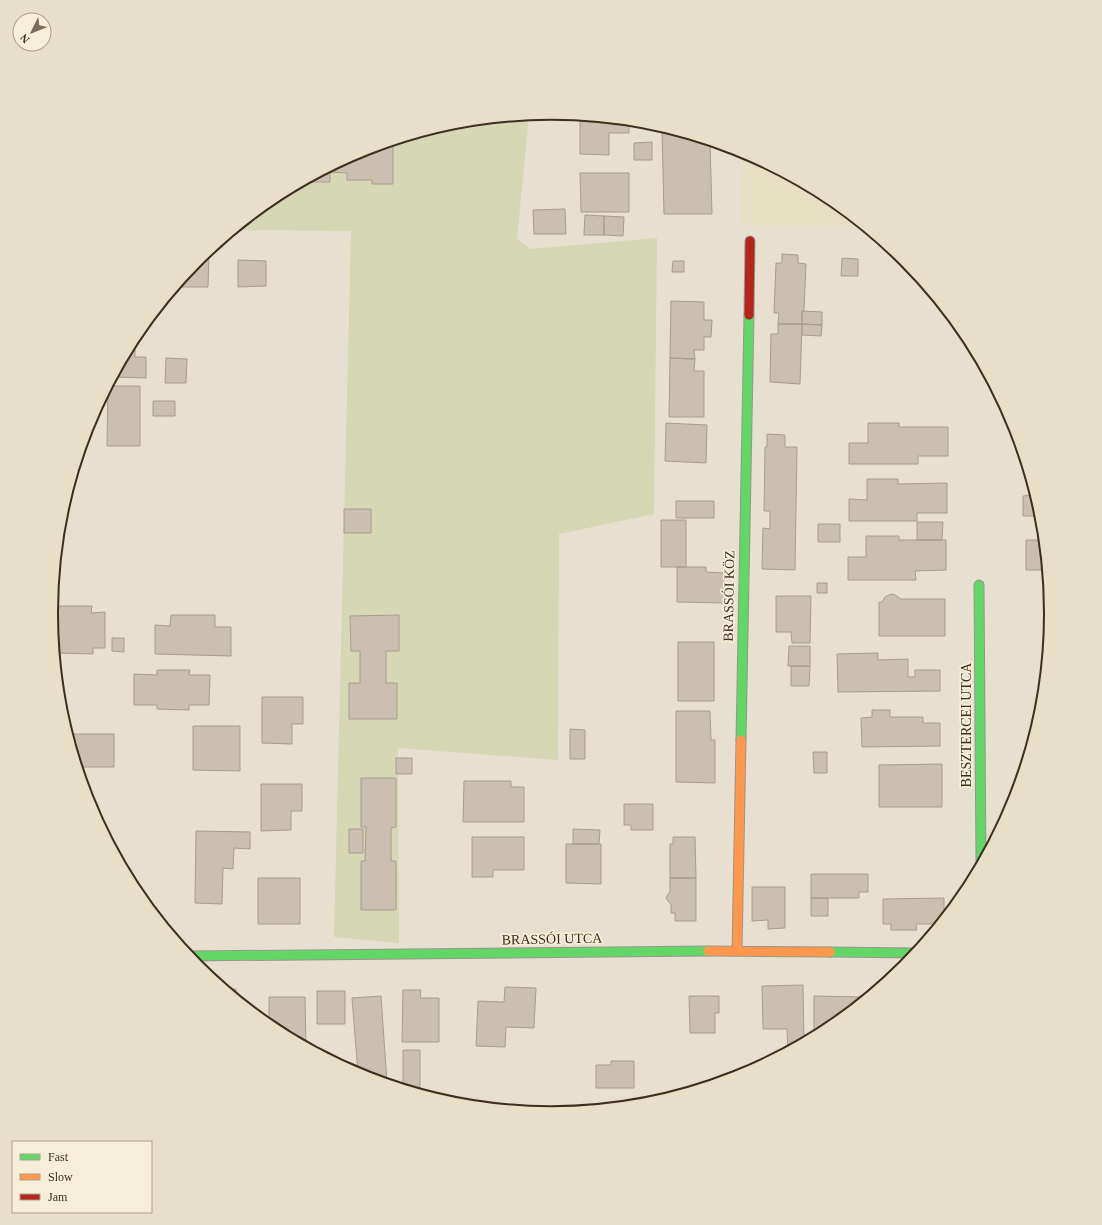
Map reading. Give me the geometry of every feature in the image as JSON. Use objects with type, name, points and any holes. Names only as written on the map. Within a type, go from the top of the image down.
[{"type":"street","name":"BRASSÓI KÖZ","points":[[736,951],[750,241]]},
{"type":"street","name":"BESZTERCEI UTCA","points":[[980,585],[981,853]]},
{"type":"street","name":"BRASSÓI UTCA","points":[[197,956],[736,951],[909,952]]},
{"type":"shaded area","points":[[742,158],[769,170],[798,186],[856,225],[741,225]]},
{"type":"green space","points":[[528,121],[517,239],[531,249],[657,238],[654,514],[559,534],[558,760],[398,748],[399,943],[334,937],[351,231],[240,230],[277,203],[305,186],[333,170],[362,157],[423,136],[455,129],[487,124]]},
{"type":"building","points":[[580,121],[629,126],[629,133],[609,133],[609,155],[580,154]]},
{"type":"building","points":[[662,132],[679,136],[710,146],[712,214],[664,214]]},
{"type":"building","points":[[652,142],[652,160],[634,160],[634,143]]},
{"type":"building","points":[[393,146],[393,184],[372,184],[372,180],[347,180],[347,173],[330,172],[330,182],[312,182],[333,170],[362,157]]},
{"type":"building","points":[[580,173],[629,173],[629,212],[581,212]]},
{"type":"building","points":[[565,209],[566,234],[534,234],[533,210]]},
{"type":"building","points":[[585,215],[604,216],[604,235],[584,235]]},
{"type":"building","points":[[604,216],[624,217],[623,236],[604,235]]},
{"type":"building","points":[[782,254],[798,255],[798,263],[806,264],[802,324],[778,324],[779,313],[774,313],[776,263],[782,263]]},
{"type":"building","points":[[209,258],[208,287],[180,287]]},
{"type":"building","points":[[842,258],[858,259],[858,276],[841,276]]},
{"type":"building","points":[[238,260],[266,261],[266,286],[238,287]]},
{"type":"building","points":[[673,261],[684,261],[684,272],[672,272]]},
{"type":"building","points":[[671,301],[704,302],[704,320],[712,320],[711,337],[704,337],[704,350],[694,350],[695,359],[670,358]]},
{"type":"building","points":[[802,311],[822,312],[822,325],[802,324]]},
{"type":"building","points":[[778,324],[802,324],[800,384],[770,382],[771,334],[778,334]]},
{"type":"building","points":[[802,324],[822,325],[821,336],[802,335]]},
{"type":"building","points":[[134,350],[135,357],[146,357],[146,378],[118,377]]},
{"type":"building","points":[[166,358],[187,359],[186,383],[165,383]]},
{"type":"building","points":[[670,358],[695,359],[694,371],[704,371],[704,417],[669,417]]},
{"type":"building","points":[[113,386],[140,386],[140,446],[107,446],[108,397]]},
{"type":"building","points":[[153,401],[175,401],[175,416],[153,416]]},
{"type":"building","points":[[666,423],[707,425],[706,463],[665,461]]},
{"type":"building","points":[[868,423],[899,423],[899,427],[948,427],[948,456],[918,456],[918,464],[849,464],[849,443],[868,443]]},
{"type":"building","points":[[767,434],[785,435],[785,447],[797,447],[795,570],[762,569],[763,528],[770,529],[770,511],[764,511],[765,447],[767,447]]},
{"type":"building","points":[[867,479],[898,479],[898,484],[947,483],[947,513],[917,513],[917,521],[849,521],[849,499],[867,500]]},
{"type":"building","points":[[1030,495],[1035,516],[1023,516],[1023,496]]},
{"type":"building","points":[[676,501],[714,501],[714,518],[676,518]]},
{"type":"building","points":[[344,509],[371,509],[371,533],[344,533]]},
{"type":"building","points":[[661,520],[686,520],[686,567],[661,567]]},
{"type":"building","points":[[917,522],[943,522],[942,540],[917,540]]},
{"type":"building","points":[[818,524],[840,524],[840,542],[818,542]]},
{"type":"building","points":[[866,536],[899,536],[899,540],[946,540],[946,570],[915,571],[916,580],[848,580],[848,557],[866,557]]},
{"type":"building","points":[[1026,540],[1039,540],[1042,570],[1026,570]]},
{"type":"building","points":[[677,567],[706,567],[706,572],[724,573],[724,603],[677,602]]},
{"type":"building","points":[[817,583],[827,583],[827,593],[817,593]]},
{"type":"building","points":[[891,594],[901,599],[945,599],[945,636],[879,636],[879,602],[882,602],[885,597]]},
{"type":"building","points":[[776,596],[811,596],[810,643],[792,643],[791,632],[776,632]]},
{"type":"building","points":[[58,606],[92,606],[91,613],[105,612],[105,648],[93,648],[93,654],[60,653]]},
{"type":"building","points":[[171,615],[215,615],[215,627],[231,627],[231,656],[155,654],[155,625],[170,626]]},
{"type":"building","points":[[399,615],[399,651],[386,651],[386,683],[397,683],[397,719],[349,719],[349,683],[360,683],[360,651],[351,651],[350,616]]},
{"type":"building","points":[[112,638],[124,638],[124,652],[112,651]]},
{"type":"building","points":[[678,642],[714,642],[714,701],[678,701]]},
{"type":"building","points":[[789,646],[810,646],[810,666],[788,666]]},
{"type":"building","points":[[878,653],[878,660],[908,659],[908,677],[915,677],[915,670],[940,670],[940,691],[838,692],[837,654]]},
{"type":"building","points":[[791,666],[810,666],[809,686],[791,686]]},
{"type":"building","points":[[157,670],[190,670],[189,675],[210,675],[209,705],[189,705],[189,710],[157,709],[157,705],[134,705],[134,674],[157,675]]},
{"type":"building","points":[[262,697],[303,697],[303,724],[292,724],[292,744],[262,743]]},
{"type":"building","points":[[872,710],[890,710],[890,717],[923,717],[923,723],[940,723],[940,746],[862,747],[861,718],[872,717]]},
{"type":"building","points":[[676,711],[710,711],[711,740],[715,740],[715,783],[676,782]]},
{"type":"building","points":[[193,726],[240,726],[240,771],[193,770]]},
{"type":"building","points":[[570,729],[585,730],[585,759],[570,759]]},
{"type":"building","points":[[73,734],[114,734],[114,767],[83,767]]},
{"type":"building","points":[[813,752],[827,752],[827,773],[814,773]]},
{"type":"building","points":[[396,758],[412,758],[412,774],[396,774]]},
{"type":"building","points":[[942,764],[942,807],[879,807],[879,765]]},
{"type":"building","points":[[361,778],[396,778],[396,827],[391,828],[391,861],[396,861],[396,910],[361,910],[361,861],[365,861],[366,827],[361,827]]},
{"type":"building","points":[[464,781],[511,781],[511,787],[524,787],[524,822],[463,822]]},
{"type":"building","points":[[261,784],[302,784],[302,811],[291,811],[291,830],[261,831]]},
{"type":"building","points":[[624,804],[653,804],[653,830],[631,830],[631,825],[624,825]]},
{"type":"building","points":[[349,829],[363,829],[363,853],[349,853]]},
{"type":"building","points":[[573,829],[600,830],[599,844],[573,844]]},
{"type":"building","points":[[196,831],[250,832],[250,849],[234,848],[233,869],[223,868],[222,904],[195,903]]},
{"type":"building","points":[[472,837],[524,837],[524,870],[493,870],[493,877],[472,877]]},
{"type":"building","points":[[673,837],[695,837],[696,878],[670,878],[670,844],[673,844]]},
{"type":"building","points":[[566,844],[601,844],[601,884],[566,883]]},
{"type":"building","points":[[811,874],[868,874],[868,892],[859,892],[859,898],[811,898]]},
{"type":"building","points":[[258,878],[300,878],[300,924],[258,924]]},
{"type":"building","points":[[670,878],[696,878],[696,921],[675,921],[675,913],[671,913],[671,905],[666,898],[670,891]]},
{"type":"building","points":[[752,887],[785,887],[785,928],[768,929],[768,920],[752,921]]},
{"type":"building","points":[[811,898],[828,898],[828,916],[811,916]]},
{"type":"building","points":[[944,898],[944,910],[933,924],[916,924],[917,930],[891,930],[891,924],[883,924],[883,899]]},
{"type":"building","points":[[803,985],[804,1035],[788,1044],[787,1029],[763,1029],[762,986]]},
{"type":"building","points":[[505,987],[536,988],[534,1028],[506,1027],[505,1047],[476,1046],[478,1001],[504,1002]]},
{"type":"building","points":[[403,990],[421,990],[420,998],[439,998],[439,1042],[402,1042]]},
{"type":"building","points":[[317,991],[345,991],[345,1024],[317,1024]]},
{"type":"building","points":[[381,996],[387,1077],[357,1066],[352,998]]},
{"type":"building","points":[[689,996],[719,996],[719,1013],[715,1013],[715,1033],[690,1033]]},
{"type":"building","points":[[814,996],[859,997],[851,1004],[814,1029]]},
{"type":"building","points":[[269,997],[305,997],[306,1040],[277,1022],[269,1016]]},
{"type":"building","points":[[403,1050],[420,1050],[420,1088],[403,1082]]},
{"type":"building","points":[[611,1061],[634,1061],[634,1088],[596,1088],[596,1065],[611,1065]]},
{"type":"traffic: fast","points":[[741,740],[749,315]]},
{"type":"traffic: fast","points":[[979,585],[981,854]]},
{"type":"traffic: fast","points":[[197,956],[708,951]]},
{"type":"traffic: fast","points":[[830,952],[908,953]]},
{"type":"traffic: slow","points":[[737,951],[741,740]]},
{"type":"traffic: slow","points":[[708,951],[830,952]]},
{"type":"traffic: jam","points":[[749,315],[750,241]]}]
